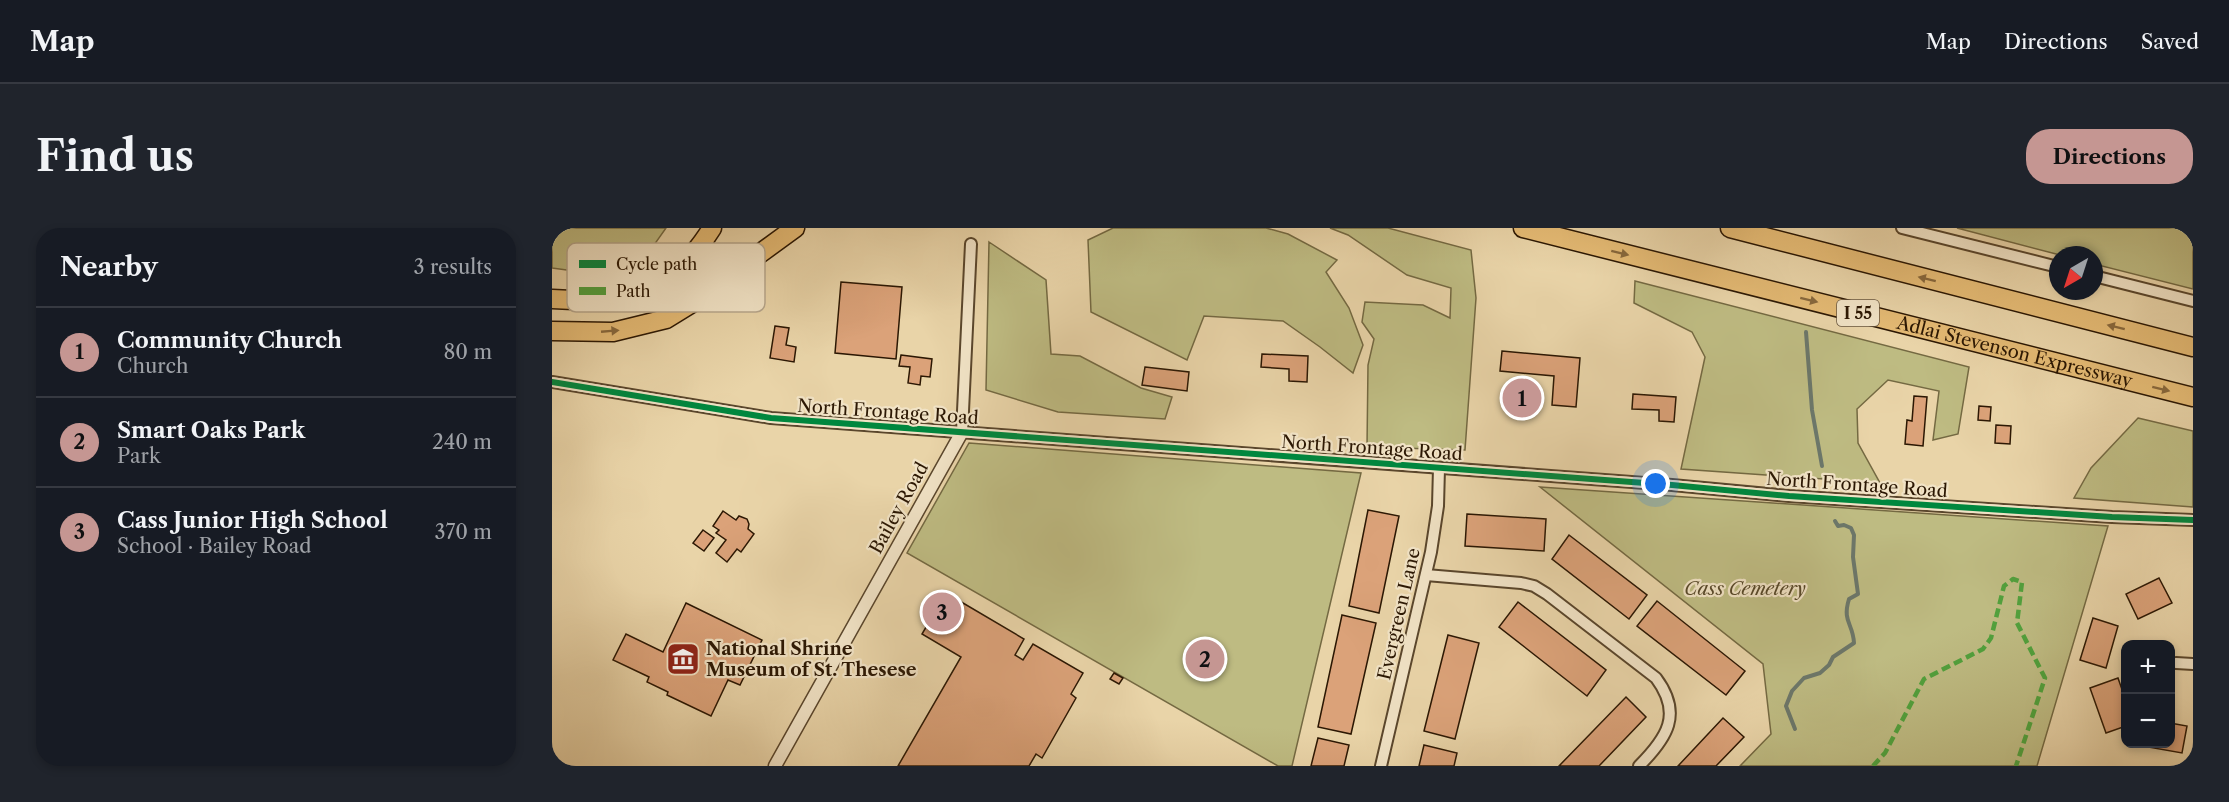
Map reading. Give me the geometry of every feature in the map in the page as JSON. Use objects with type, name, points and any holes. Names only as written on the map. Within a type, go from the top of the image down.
[{"type":"highway","points":[[702,243],[712,228]]},
{"type":"highway","points":[[765,250],[795,228]]},
{"type":"highway","name":"Adlai Stevenson Expressway","points":[[1523,228],[2193,397]]},
{"type":"highway","points":[[1730,228],[2193,347]]},
{"type":"highway","points":[[552,299],[567,299]]},
{"type":"highway","points":[[552,331],[613,332],[644,326],[666,319],[677,312]]},
{"type":"street","points":[[1902,228],[2049,265]]},
{"type":"street","name":"Bailey Road","points":[[776,766],[962,432],[971,244]]},
{"type":"street","points":[[2103,278],[2193,301]]},
{"type":"street","name":"North Frontage Road","points":[[552,382],[771,418],[1789,496],[2112,517],[2193,520]]},
{"type":"street","name":"Evergreen Lane","points":[[1381,766],[1435,531],[1439,468]]},
{"type":"street","points":[[1425,575],[1534,586],[1656,678],[1666,691],[1670,721],[1666,735],[1640,766]]},
{"type":"street","points":[[2176,663],[2193,664]]},
{"type":"green space","points":[[552,228],[666,228],[655,243],[567,243],[567,270],[552,268]]},
{"type":"green space","points":[[1113,228],[1266,228],[1288,234],[1337,260],[1326,272],[1349,308],[1363,345],[1353,373],[1283,321],[1204,316],[1187,360],[1091,312],[1088,240]]},
{"type":"green space","points":[[1330,228],[1388,228],[1471,250],[1476,298],[1465,450],[1367,447],[1368,365],[1374,339],[1362,322],[1365,302],[1423,305],[1450,318],[1451,288],[1407,275],[1348,235]]},
{"type":"green space","points":[[1957,228],[2193,228],[2193,289],[2103,266],[2103,246],[2049,246],[2049,252]]},
{"type":"green space","points":[[989,242],[1046,280],[1051,354],[1080,356],[1141,388],[1172,397],[1165,419],[1058,412],[986,390]]},
{"type":"green space","points":[[1635,281],[1969,367],[1958,434],[1933,440],[1939,391],[1888,380],[1857,409],[1858,443],[1880,483],[1681,469],[1705,357],[1692,332],[1634,303]]},
{"type":"green space","points":[[2138,418],[2193,431],[2193,507],[2074,498],[2091,468]]},
{"type":"green space","points":[[969,443],[1361,473],[1292,766],[1278,766],[907,553]]},
{"type":"green space","name":"Cass Cemetery","points":[[1540,487],[2108,526],[2037,766],[1740,766],[1771,734],[1763,664]]},
{"type":"building","points":[[841,282],[902,287],[896,359],[835,353]]},
{"type":"building","points":[[775,326],[789,328],[786,345],[796,347],[794,362],[770,358]]},
{"type":"building","points":[[1502,351],[1580,358],[1576,407],[1552,405],[1554,376],[1500,371]]},
{"type":"building","points":[[1262,354],[1308,356],[1307,382],[1289,381],[1289,369],[1261,367]]},
{"type":"building","points":[[901,355],[932,359],[930,377],[921,376],[920,385],[908,383],[910,367],[899,366]]},
{"type":"building","points":[[1145,367],[1189,372],[1187,391],[1142,385]]},
{"type":"building","points":[[1633,394],[1676,397],[1674,422],[1659,421],[1659,410],[1632,409]]},
{"type":"building","points":[[1914,396],[1927,397],[1923,446],[1905,444],[1907,420],[1912,421]]},
{"type":"building","points":[[1979,406],[1991,407],[1990,421],[1978,420]]},
{"type":"building","points":[[1996,425],[2011,426],[2010,444],[1995,443]]},
{"type":"building","points":[[1368,510],[1399,516],[1379,613],[1349,606]]},
{"type":"building","points":[[723,511],[736,520],[739,516],[747,519],[748,529],[754,534],[741,552],[737,549],[727,562],[716,553],[726,540],[716,533],[719,530],[713,526]]},
{"type":"building","points":[[1467,514],[1546,519],[1544,551],[1465,546]]},
{"type":"building","points":[[703,530],[714,538],[704,551],[693,543]]},
{"type":"building","points":[[1569,535],[1647,595],[1629,619],[1552,559]]},
{"type":"building","points":[[2159,578],[2172,603],[2138,619],[2126,594]]},
{"type":"building","points":[[946,593],[1024,639],[1015,655],[1023,660],[1033,644],[1083,673],[1071,694],[1076,698],[1042,758],[1036,754],[1029,766],[898,766],[961,657],[922,634]]},
{"type":"building","points":[[1657,601],[1745,671],[1726,695],[1637,626]]},
{"type":"building","points":[[1518,602],[1606,670],[1587,696],[1499,627]]},
{"type":"building","name":"National Shrine Museum of St. Thesese","points":[[686,603],[762,640],[740,685],[728,680],[711,716],[667,695],[668,692],[647,682],[649,677],[613,660],[626,634],[663,652]]},
{"type":"building","points":[[1342,615],[1376,623],[1351,734],[1318,727]]},
{"type":"building","points":[[2093,618],[2118,626],[2106,668],[2080,660]]},
{"type":"building","points":[[1448,635],[1479,643],[1455,739],[1424,731]]},
{"type":"building","points":[[1114,673],[1123,678],[1119,684],[1110,679]]},
{"type":"building","points":[[2118,678],[2121,687],[2121,728],[2106,733],[2090,688]]},
{"type":"building","points":[[1626,697],[1646,717],[1599,766],[1559,766]]},
{"type":"building","points":[[1723,718],[1744,737],[1716,766],[1678,766]]},
{"type":"building","points":[[2175,724],[2187,726],[2182,753],[2154,748],[2175,748]]},
{"type":"building","points":[[1318,738],[1349,745],[1344,766],[1311,766]]},
{"type":"building","points":[[1424,745],[1457,753],[1454,766],[1419,766]]},
{"type":"waterway","points":[[1806,332],[1812,410],[1822,466]]},
{"type":"waterway","points":[[1795,729],[1786,706],[1792,691],[1804,678],[1820,673],[1829,665],[1833,657],[1854,643],[1847,618],[1849,599],[1858,594],[1853,557],[1854,535],[1851,528],[1844,525],[1838,526],[1835,521]]},
{"type":"marked path","points":[[1873,766],[1885,753],[1924,679],[1983,649],[1991,638],[2004,586],[2013,579],[2022,582],[2017,623],[2045,678],[2016,766]]},
{"type":"cycle path","points":[[552,382],[771,418],[1672,485],[1789,496],[2112,517],[2193,520]]},
{"type":"place","name":"Community Church","points":[[1522,398]]},
{"type":"place","name":"Cass Junior High School","points":[[942,612]]},
{"type":"place","name":"National Shrine Museum of St. Thesese","points":[[683,659]]},
{"type":"place","name":"Smart Oaks Park","points":[[1205,659]]}]
